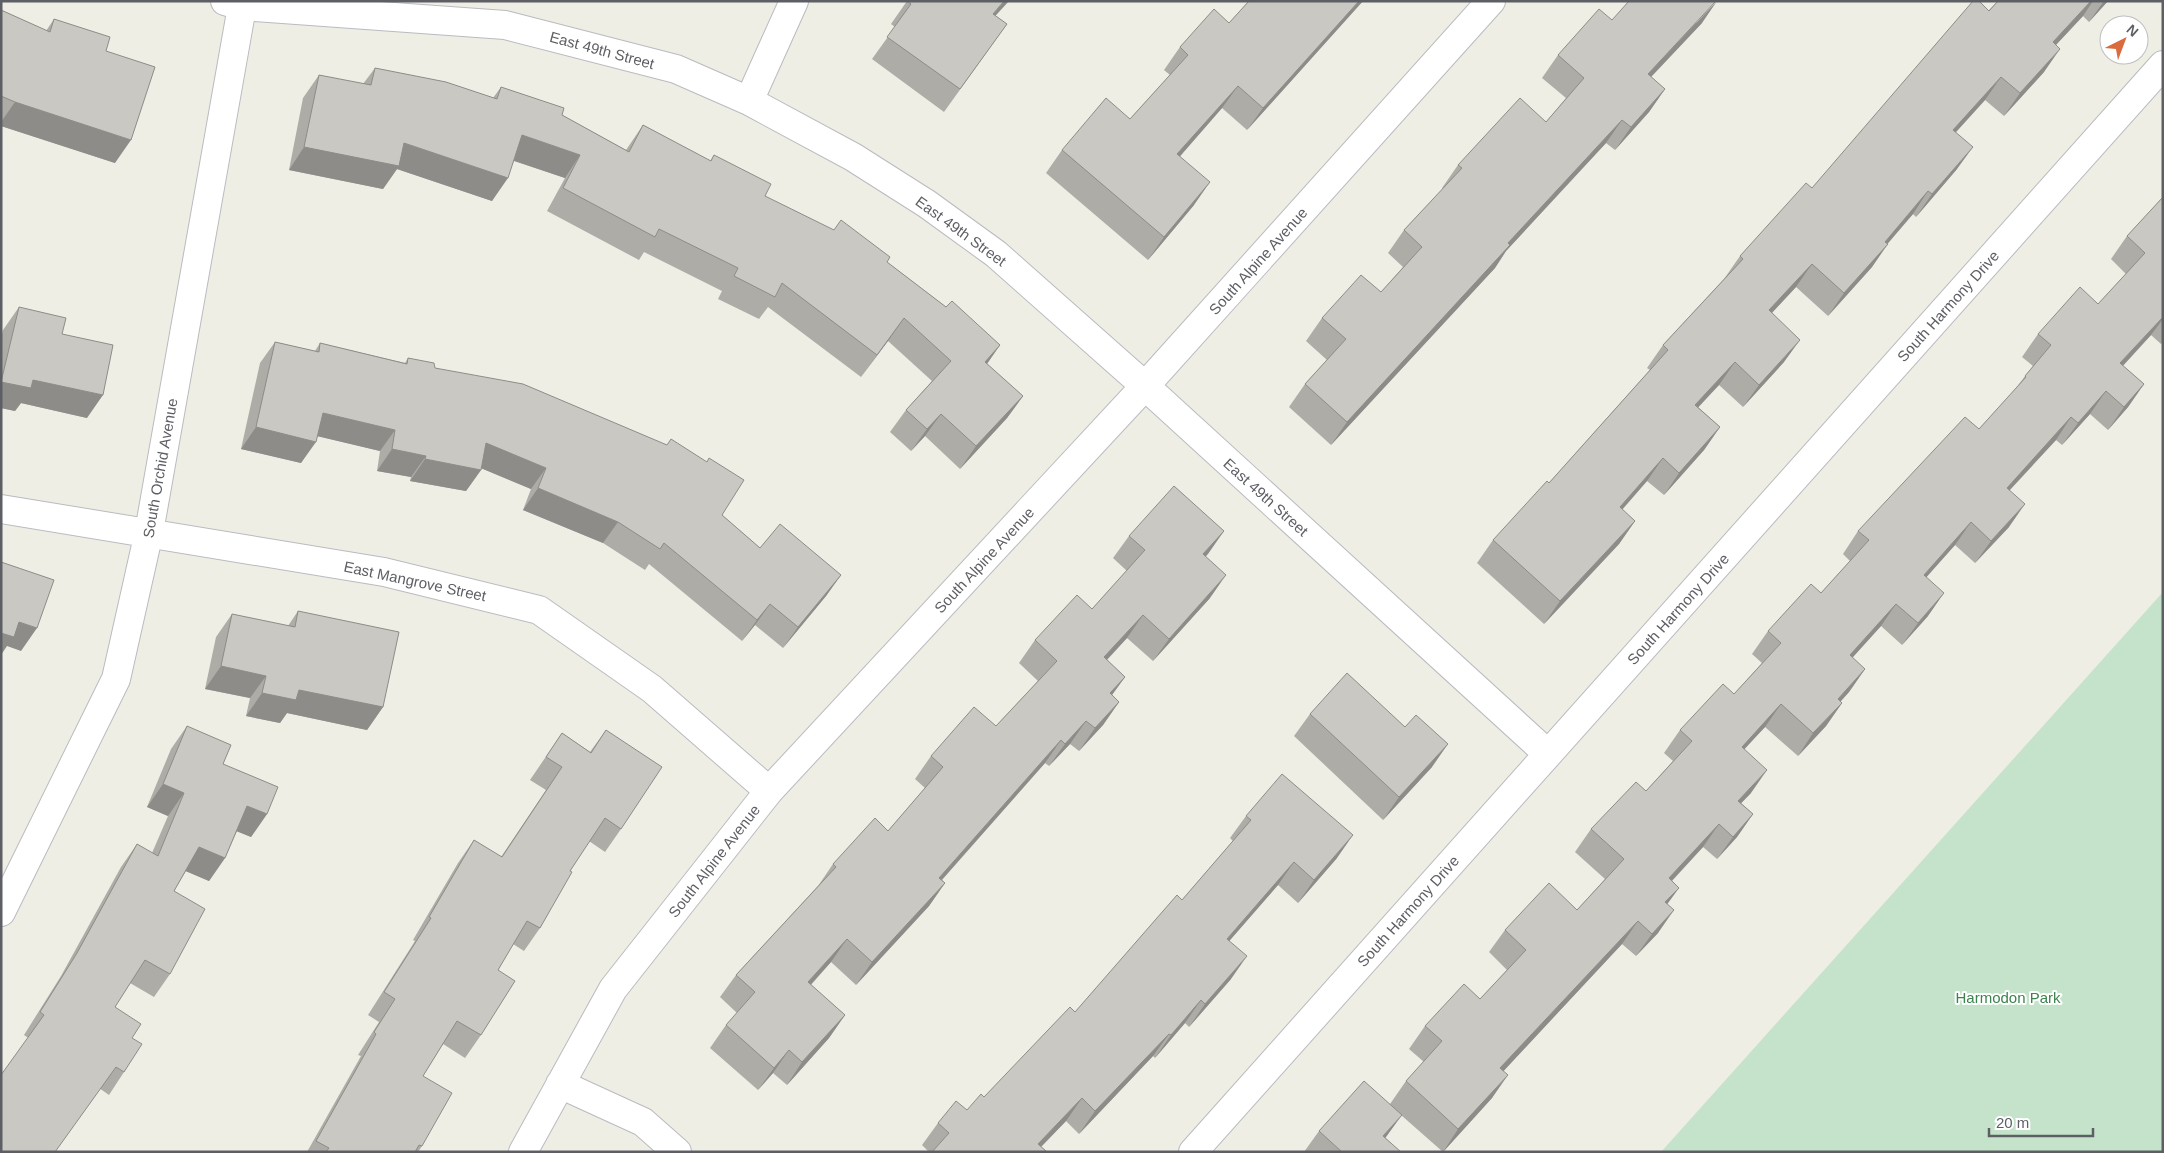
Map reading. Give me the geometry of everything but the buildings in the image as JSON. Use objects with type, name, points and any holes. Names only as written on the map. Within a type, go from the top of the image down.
[{"type":"street","points":[[749,101],[794,1]]},
{"type":"street","name":"South Alpine Avenue","points":[[523,1152],[613,988],[769,791],[1146,386],[1491,1]]},
{"type":"street","name":"East 49th Street","points":[[237,3],[504,25],[676,69],[749,101],[853,157],[927,204],[996,254],[1146,386],[1548,754]]},
{"type":"street","name":"South Orchid Avenue","points":[[1,912],[116,678],[149,532],[237,3]]},
{"type":"street","name":"South Harmony Drive","points":[[1193,1152],[2163,66]]},
{"type":"street","name":"East Mangrove Street","points":[[1,509],[384,572],[539,610],[652,689],[769,791]]},
{"type":"street","points":[[560,1084],[643,1122],[677,1152]]},
{"type":"green space","name":"Harmodon Park","points":[[2163,592],[2163,1152],[1661,1152]]}]
